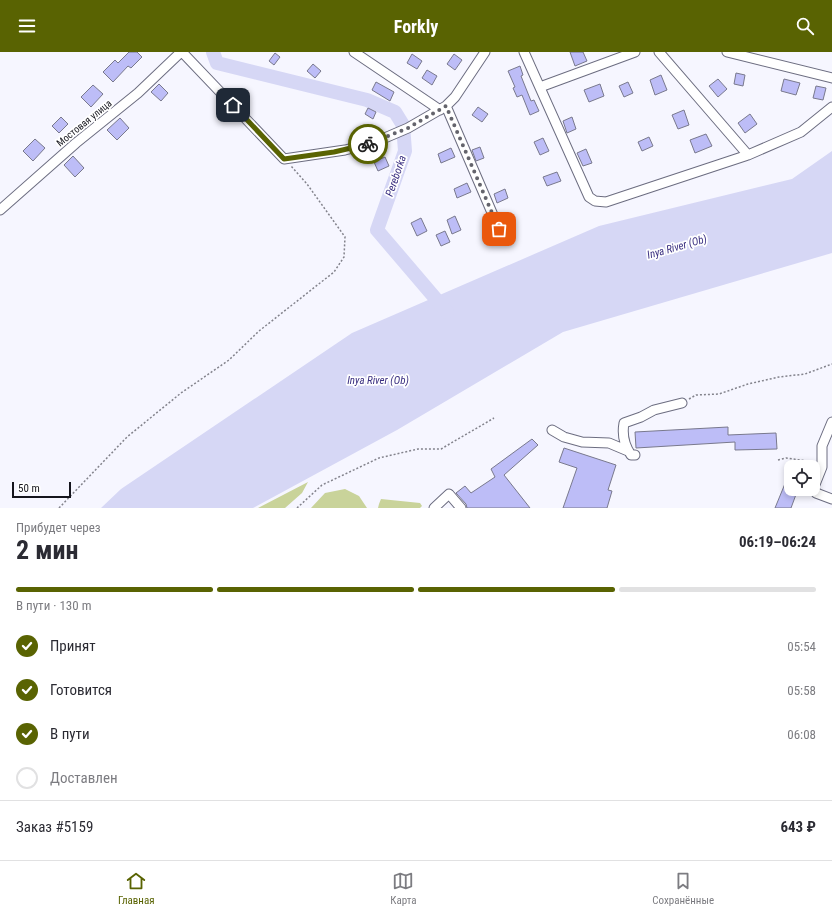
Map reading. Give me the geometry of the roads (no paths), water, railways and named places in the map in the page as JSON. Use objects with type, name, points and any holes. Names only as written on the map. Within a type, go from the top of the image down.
[{"type":"street","points":[[182,52],[284,159],[345,150],[373,143],[408,128],[443,108],[455,98],[485,52]]},
{"type":"street","name":"Мостовая улица","points":[[0,210],[76,143],[138,93],[182,52]]},
{"type":"street","points":[[354,52],[443,108],[499,229]]},
{"type":"street","points":[[524,52],[589,197],[606,202],[748,155],[801,132],[832,107]]},
{"type":"street","points":[[540,87],[635,52]]},
{"type":"street","points":[[659,52],[748,155]]},
{"type":"street","points":[[727,52],[832,78]]},
{"type":"street","points":[[552,430],[564,437],[582,442],[609,444],[631,453],[622,434],[624,422],[641,417],[654,410],[682,403]]},
{"type":"street","points":[[832,422],[822,446],[822,465],[814,487],[816,493],[832,499]]},
{"type":"street","points":[[822,465],[832,467]]},
{"type":"street","points":[[434,508],[449,494],[461,508]]},
{"type":"water","name":"Inya River (Ob)","points":[[832,151],[832,253],[563,332],[397,430],[253,508],[101,508],[121,489],[352,333],[599,226],[792,179]]},
{"type":"waterway","name":"Pereborka","points":[[213,52],[217,63],[367,100],[395,112],[403,125],[405,151],[377,230],[447,312]]}]
